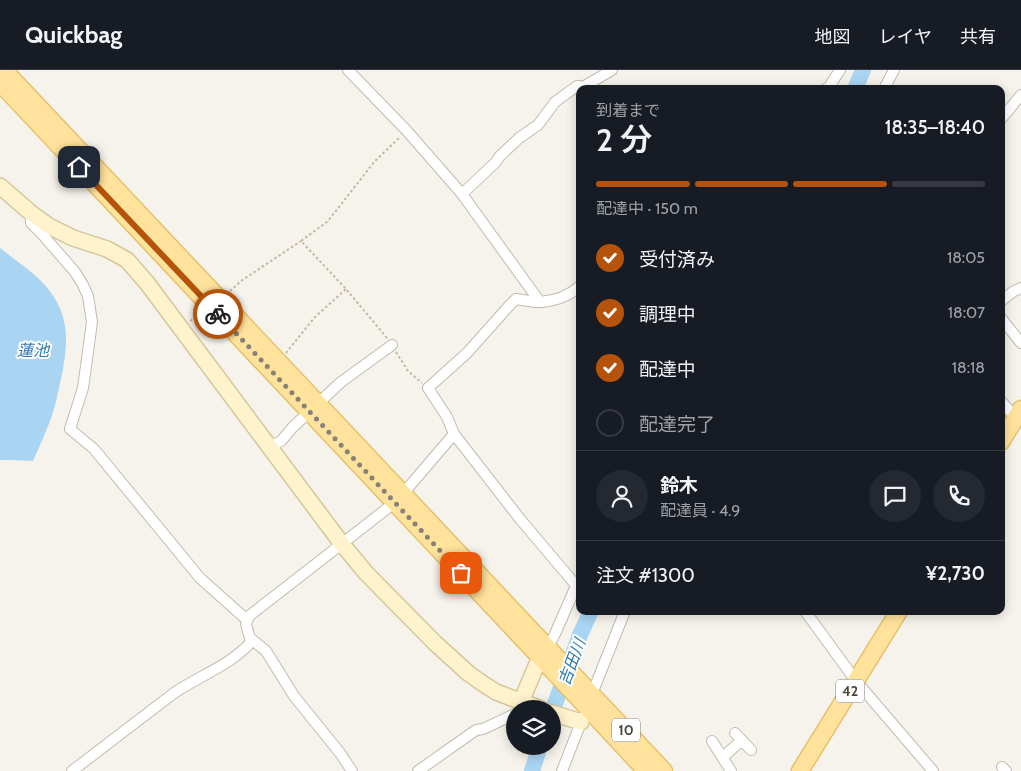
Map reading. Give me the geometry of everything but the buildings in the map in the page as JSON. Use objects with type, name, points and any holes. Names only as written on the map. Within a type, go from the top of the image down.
[{"type":"main road","name":"10","points":[[4,70],[398,498],[587,698],[664,771]]},
{"type":"main road","name":"10","points":[[0,83],[314,408]]},
{"type":"main road","points":[[1005,435],[1018,413]]},
{"type":"main road","name":"42","points":[[800,771],[897,615]]},
{"type":"main road","name":"10","points":[[587,698],[646,771]]},
{"type":"street","points":[[348,70],[407,131],[462,194],[540,302]]},
{"type":"street","points":[[588,85],[612,70]]},
{"type":"street","points":[[830,85],[840,70]]},
{"type":"street","points":[[886,85],[893,70]]},
{"type":"street","points":[[462,194],[519,138],[538,125],[555,102],[576,87]]},
{"type":"street","points":[[1005,114],[1021,95]]},
{"type":"street","points":[[0,186],[49,226],[73,238],[107,249],[127,260],[147,283],[342,544],[366,573],[434,643],[468,673],[511,700]]},
{"type":"street","points":[[31,213],[31,223],[75,272],[88,296],[92,322],[83,388],[70,429],[94,449],[200,578],[247,620]]},
{"type":"street","points":[[1005,298],[1021,288]]},
{"type":"street","points":[[576,289],[560,298],[540,302],[516,299],[467,353],[428,388],[447,418],[454,434],[510,506],[576,586]]},
{"type":"street","points":[[1005,323],[1021,344]]},
{"type":"street","points":[[269,447],[281,441],[293,427],[341,382],[392,345]]},
{"type":"street","points":[[1005,404],[1018,413]]},
{"type":"street","points":[[352,771],[340,753],[294,696],[266,651],[250,638],[247,632],[247,620],[249,616],[398,498],[454,434]]},
{"type":"street","points":[[528,700],[538,664],[547,655],[576,592]]},
{"type":"street","points":[[562,771],[577,721],[620,615]]},
{"type":"street","points":[[808,615],[856,681],[933,771]]},
{"type":"street","points":[[72,771],[174,693],[190,682],[231,660],[246,647],[250,642],[250,638]]},
{"type":"street","points":[[561,716],[577,721]]},
{"type":"street","points":[[418,771],[476,730],[483,729],[506,718]]},
{"type":"street","points":[[723,757],[738,736],[751,750]]},
{"type":"street","points":[[712,741],[731,771]]},
{"type":"path","points":[[225,295],[241,281],[301,241],[328,220],[375,161],[407,131]]},
{"type":"path","points":[[283,357],[314,318],[346,289],[301,241]]},
{"type":"path","points":[[180,327],[206,311]]},
{"type":"water","name":"蓮池","points":[[0,248],[32,273],[49,290],[61,310],[66,330],[64,363],[56,402],[33,461],[0,460]]},
{"type":"waterway","name":"吉田川","points":[[857,85],[863,70]]},
{"type":"waterway","name":"吉田川","points":[[556,700],[589,615]]},
{"type":"waterway","name":"吉田川","points":[[532,771],[537,755]]},
{"type":"way so far","points":[[218,314],[461,573]]},
{"type":"route","points":[[79,167],[218,314]]}]
